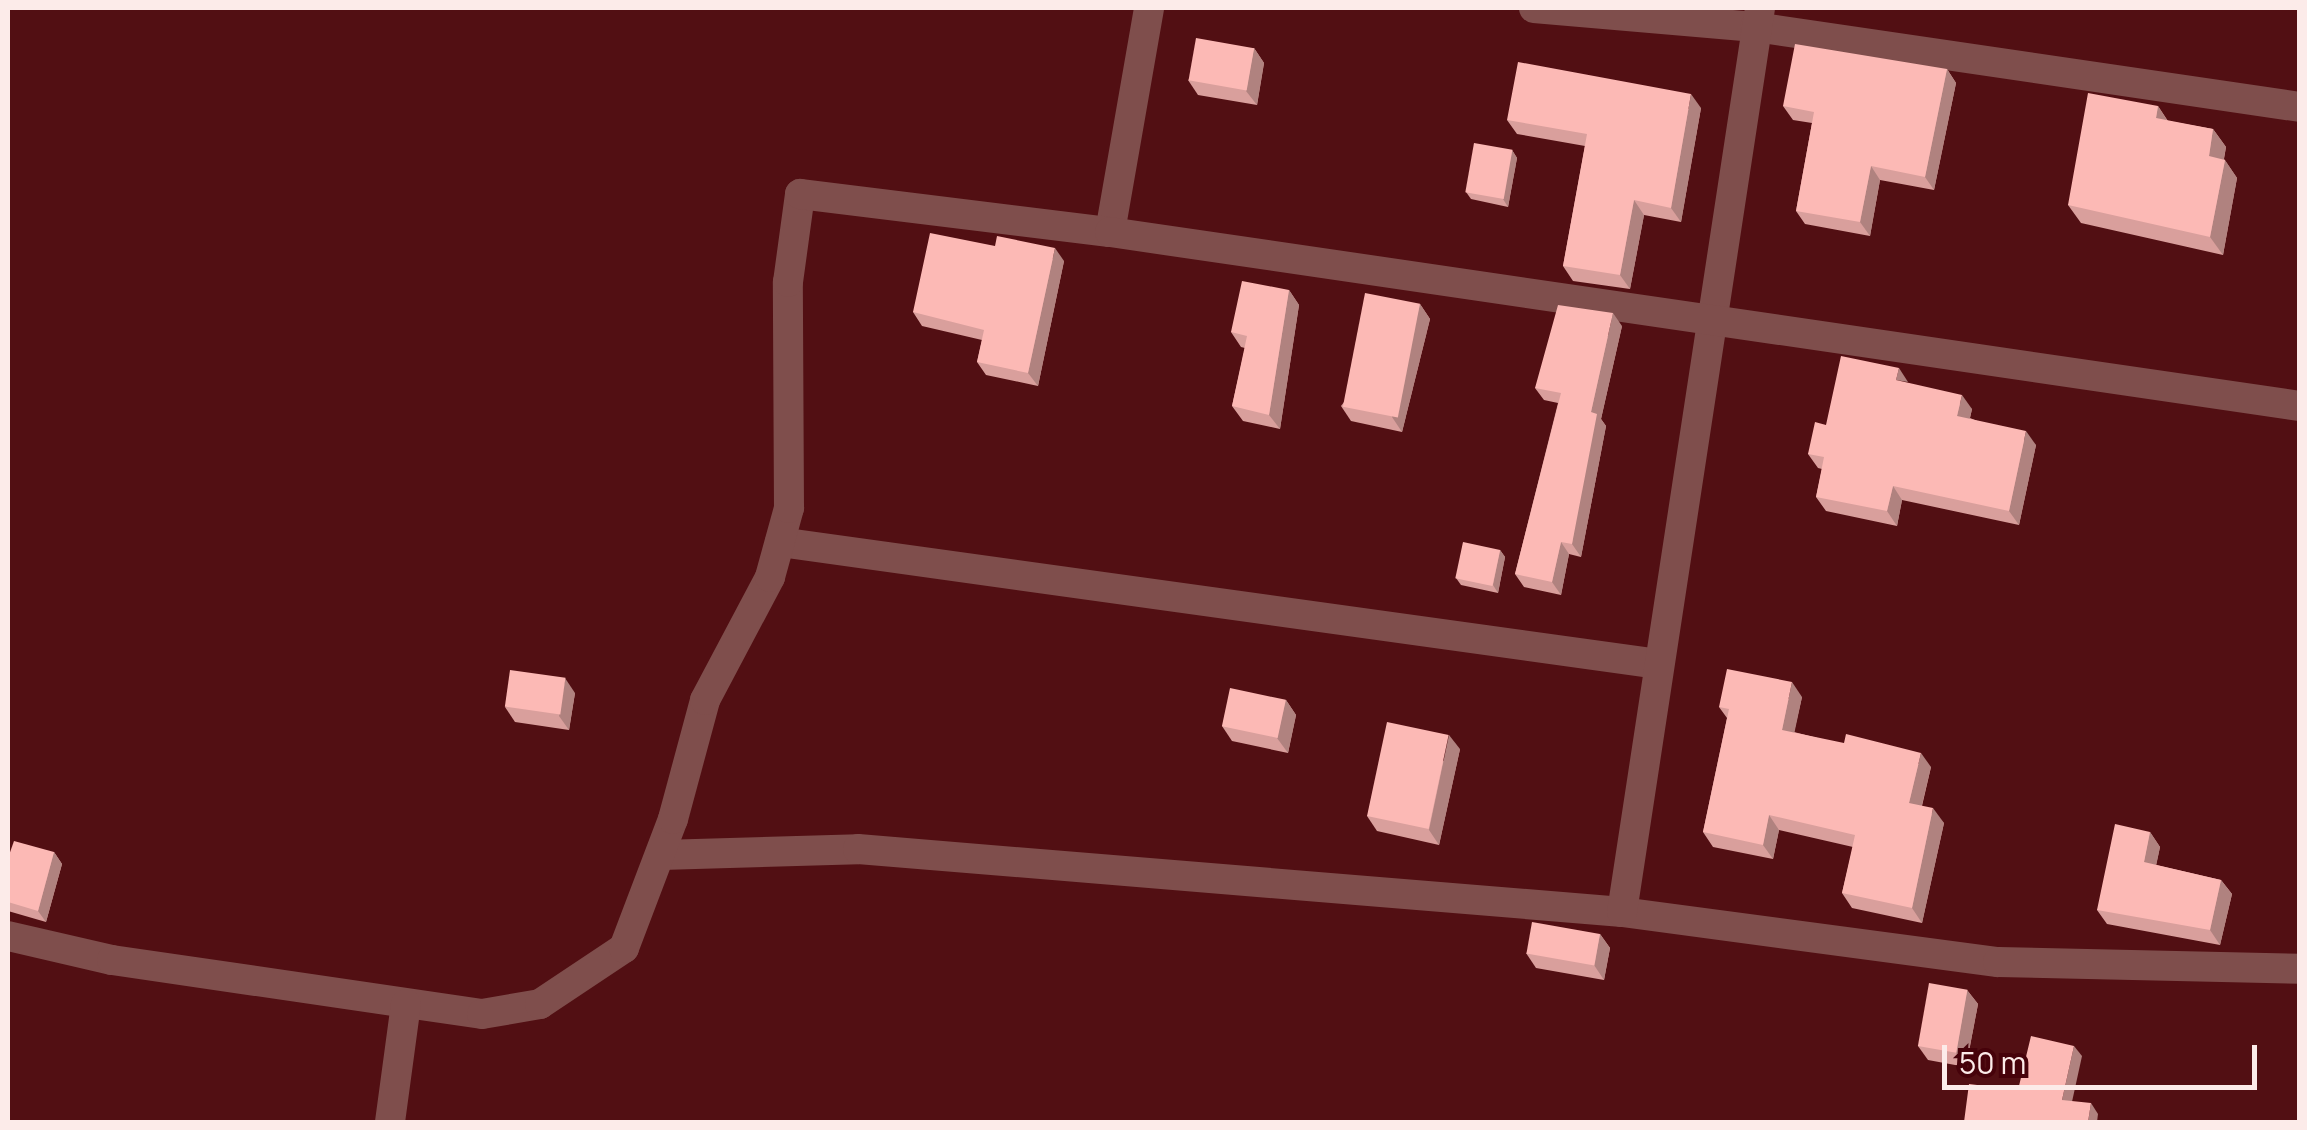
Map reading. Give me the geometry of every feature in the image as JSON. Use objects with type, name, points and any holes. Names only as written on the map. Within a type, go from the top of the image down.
[{"type":"street","points":[[1110,232],[1148,8]]},
{"type":"street","points":[[1534,8],[1758,17],[2300,106]]},
{"type":"street","points":[[1622,912],[1758,17]]},
{"type":"street","points":[[8,936],[112,960],[482,1014],[540,1004],[624,948],[661,855],[705,700],[770,577],[789,508],[788,282],[800,194],[1110,232],[2300,406]]},
{"type":"street","points":[[780,542],[1658,664]]},
{"type":"street","points":[[661,855],[858,850],[1622,912],[1998,962],[2300,968]]},
{"type":"street","points":[[390,1122],[406,1004]]},
{"type":"building","points":[[1196,38],[1254,48],[1247,91],[1189,80]]},
{"type":"building","points":[[1795,44],[1947,69],[1925,177],[1871,166],[1860,222],[1796,211],[1814,112],[1783,106]]},
{"type":"building","points":[[1518,62],[1691,94],[1671,208],[1634,200],[1620,275],[1563,266],[1587,134],[1507,120]]},
{"type":"building","points":[[2088,93],[2158,106],[2156,118],[2213,129],[2209,156],[2225,160],[2210,237],[2068,205]]},
{"type":"building","points":[[1474,143],[1512,150],[1504,199],[1465,192]]},
{"type":"building","points":[[930,233],[995,246],[997,236],[1055,248],[1028,373],[977,362],[984,330],[913,312]]},
{"type":"building","points":[[1242,281],[1289,290],[1269,415],[1232,406],[1247,336],[1231,332]]},
{"type":"building","points":[[1365,293],[1420,304],[1398,418],[1343,407]]},
{"type":"building","points":[[1558,305],[1613,313],[1591,412],[1597,414],[1572,544],[1561,542],[1552,582],[1515,574],[1561,393],[1535,388]]},
{"type":"building","points":[[1841,356],[1899,368],[1896,380],[1962,395],[1957,416],[2026,431],[2009,511],[1893,486],[1887,511],[1816,497],[1824,457],[1808,454],[1815,422],[1826,425]]},
{"type":"building","points":[[1463,542],[1500,550],[1492,586],[1455,578]]},
{"type":"building","points":[[1727,669],[1792,682],[1782,730],[1844,743],[1846,734],[1921,753],[1909,803],[1933,808],[1912,908],[1842,893],[1855,835],[1769,815],[1763,845],[1703,832],[1729,709],[1719,707]]},
{"type":"building","points":[[510,670],[565,678],[560,714],[505,707]]},
{"type":"building","points":[[1230,688],[1286,700],[1278,738],[1222,726]]},
{"type":"building","points":[[1387,722],[1449,735],[1429,829],[1367,816]]},
{"type":"building","points":[[2115,824],[2150,832],[2144,862],[2221,880],[2210,930],[2097,910]]},
{"type":"building","points":[[14,841],[54,852],[38,911],[8,902],[8,858]]},
{"type":"building","points":[[1532,922],[1600,934],[1594,965],[1526,954]]},
{"type":"building","points":[[1929,983],[1967,990],[1956,1053],[1918,1046]]},
{"type":"building","points":[[2031,1036],[2074,1046],[2062,1100],[2091,1103],[2088,1122],[1964,1122],[1969,1084],[2018,1090]]}]
